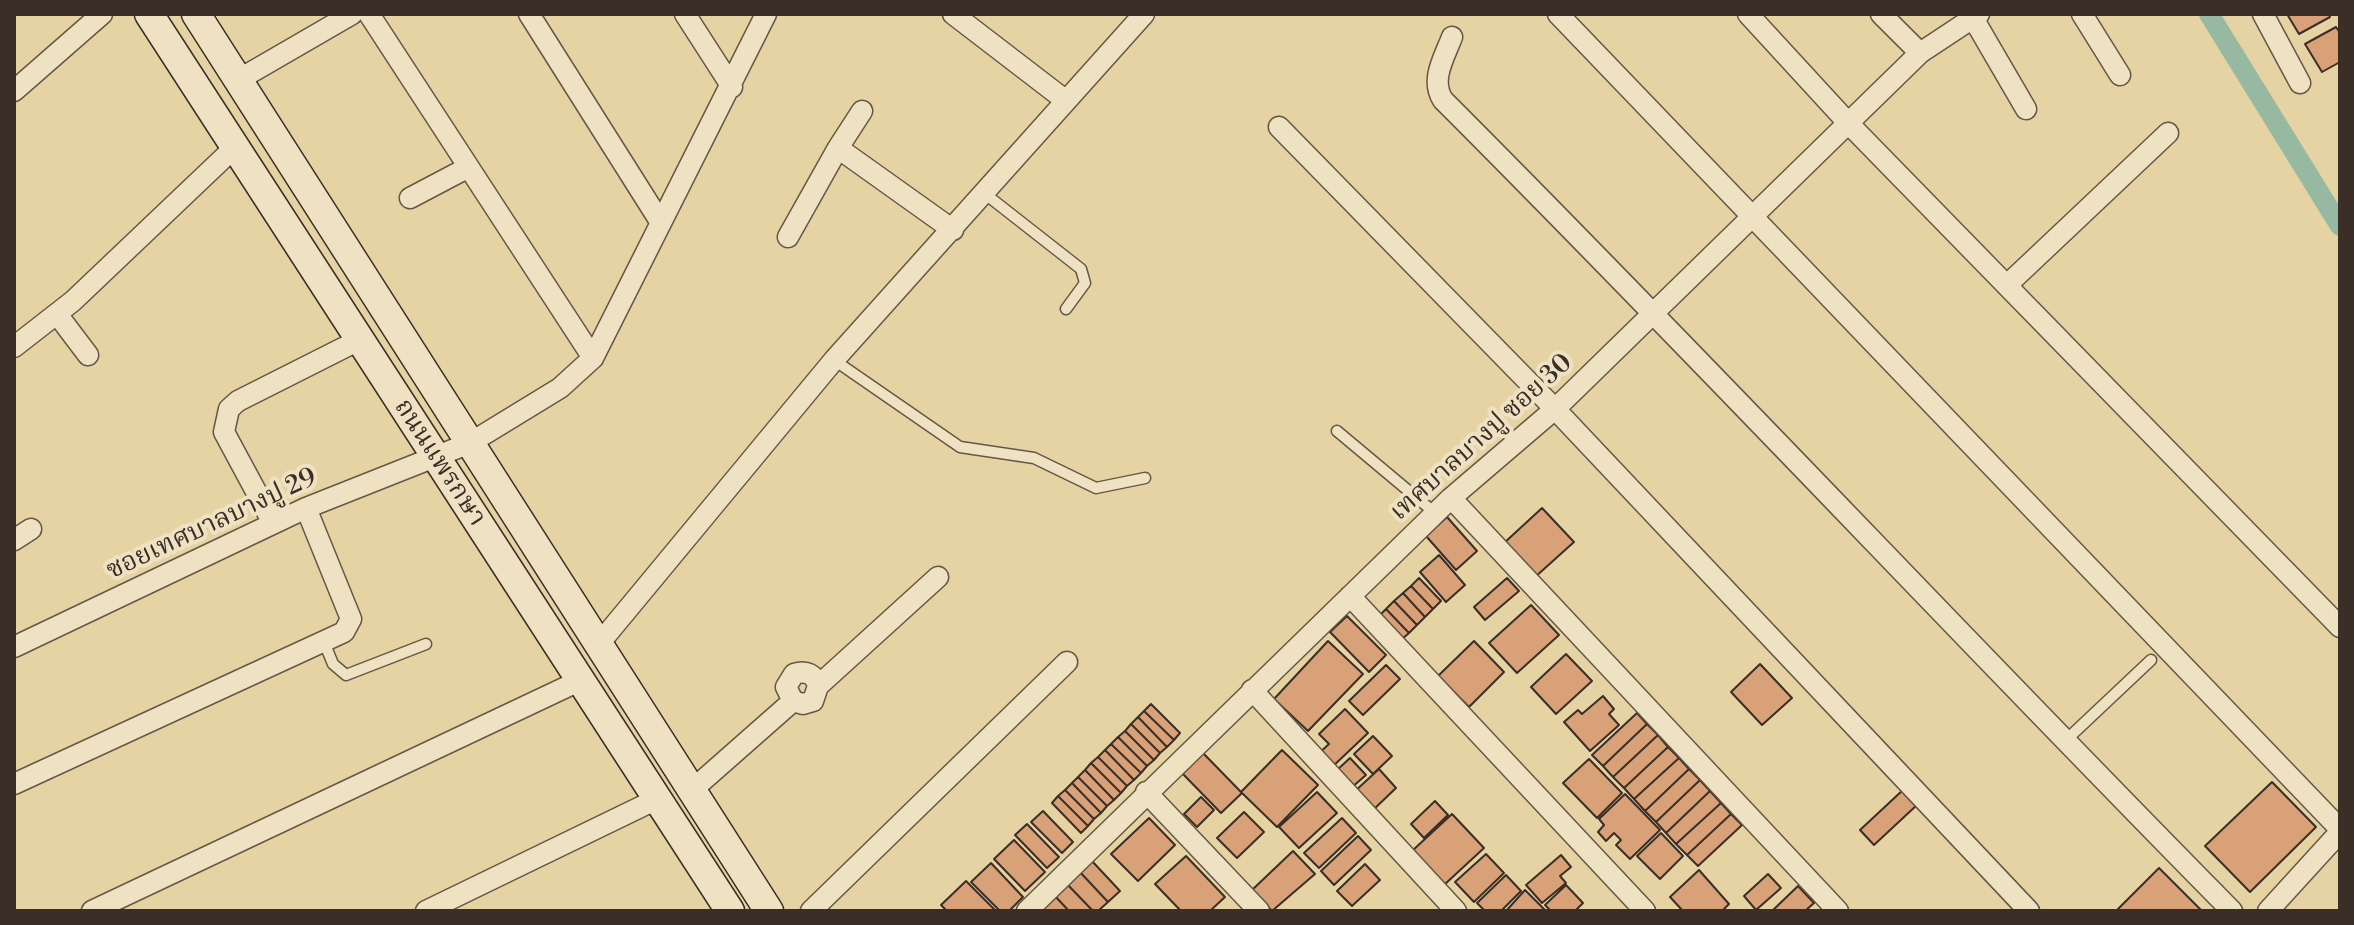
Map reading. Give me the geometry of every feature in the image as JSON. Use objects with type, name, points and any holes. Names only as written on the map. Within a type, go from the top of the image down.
[{"type":"main road","name":"ถนนแพรกษา","points":[[149,14],[726,909]]},
{"type":"main road","name":"ถนนแพรกษา","points":[[196,14],[769,911]]},
{"type":"street","points":[[14,91],[102,14]]},
{"type":"street","points":[[238,80],[352,14]]},
{"type":"street","points":[[369,14],[593,358],[732,87],[766,14]]},
{"type":"street","points":[[529,14],[661,223]]},
{"type":"street","points":[[685,14],[732,87]]},
{"type":"street","points":[[953,14],[1065,100]]},
{"type":"street","points":[[598,645],[834,360],[1144,14]]},
{"type":"street","points":[[1558,14],[2340,831],[2268,911]]},
{"type":"street","points":[[1748,14],[1850,125],[2340,627]]},
{"type":"street","points":[[1881,14],[1920,53]]},
{"type":"street","points":[[2082,14],[2120,75]]},
{"type":"street","points":[[2263,14],[2300,83]]},
{"type":"street","points":[[1964,18],[2026,109]]},
{"type":"street","name":"เทศบาลบางปู ซอย 30","points":[[1027,911],[1435,513],[1555,409],[1752,214],[1850,125],[1920,53],[1964,18]]},
{"type":"street","points":[[1452,37],[1436,79],[1436,89],[1443,100],[1653,311],[2064,742],[2232,911]]},
{"type":"street","points":[[788,237],[862,111]]},
{"type":"street","points":[[1279,127],[1555,409],[2029,911]]},
{"type":"street","points":[[2007,285],[2168,133]]},
{"type":"street","points":[[14,347],[57,314],[235,147]]},
{"type":"street","points":[[838,148],[953,230]]},
{"type":"street","points":[[410,198],[467,168]]},
{"type":"street","points":[[57,314],[88,355]]},
{"type":"street","points":[[273,523],[224,432],[229,409],[238,401],[359,340]]},
{"type":"street","name":"ซอยเทศบาลบางปู 29","points":[[16,641],[306,508],[470,443],[560,388],[593,358]]},
{"type":"street","points":[[1451,498],[1838,911]]},
{"type":"street","points":[[14,784],[344,632],[351,619],[306,508]]},
{"type":"street","points":[[692,790],[793,701],[808,703],[817,696],[818,686],[938,577]]},
{"type":"street","points":[[1350,596],[1645,911]]},
{"type":"street","points":[[811,911],[1067,662]]},
{"type":"street","points":[[92,911],[579,681]]},
{"type":"street","points":[[1252,690],[1456,911]]},
{"type":"street","points":[[1146,792],[1259,911]]},
{"type":"street","points":[[426,911],[657,799]]},
{"type":"lane","points":[[984,193],[1081,269],[1085,283],[1066,309]]},
{"type":"lane","points":[[834,360],[960,447],[1034,458],[1096,488],[1145,478]]},
{"type":"lane","points":[[1337,431],[1435,513]]},
{"type":"lane","points":[[324,642],[333,664],[346,675],[426,644]]},
{"type":"lane","points":[[2064,742],[2151,660]]},
{"type":"building","points":[[2287,14],[2328,14],[2330,17],[2299,34]]},
{"type":"building","points":[[2336,27],[2340,33],[2340,62],[2322,72],[2305,44]]},
{"type":"building","points":[[1542,508],[1574,542],[1534,578],[1503,544]]},
{"type":"building","points":[[1447,517],[1477,551],[1456,570],[1426,536]]},
{"type":"building","points":[[1439,555],[1465,585],[1446,602],[1420,572]]},
{"type":"building","points":[[1419,578],[1441,601],[1433,609],[1411,586]]},
{"type":"building","points":[[1507,578],[1519,591],[1485,620],[1474,607]]},
{"type":"building","points":[[1411,586],[1433,609],[1425,617],[1403,593]]},
{"type":"building","points":[[1403,593],[1425,617],[1417,625],[1394,601]]},
{"type":"building","points":[[1394,601],[1417,625],[1409,633],[1386,609]]},
{"type":"building","points":[[1531,605],[1559,635],[1517,673],[1489,643]]},
{"type":"building","points":[[1386,609],[1409,633],[1401,640],[1378,617]]},
{"type":"building","points":[[1347,616],[1386,655],[1369,672],[1330,632]]},
{"type":"building","points":[[1328,641],[1363,674],[1308,731],[1274,699]]},
{"type":"building","points":[[1474,641],[1504,672],[1469,707],[1438,676]]},
{"type":"building","points":[[1566,654],[1592,681],[1556,714],[1531,687]]},
{"type":"building","points":[[1760,664],[1792,698],[1762,725],[1731,692]]},
{"type":"building","points":[[1386,665],[1400,679],[1363,715],[1349,701]]},
{"type":"building","points":[[1603,696],[1614,709],[1609,714],[1619,725],[1590,751],[1564,722],[1578,710],[1582,714]]},
{"type":"building","points":[[1151,704],[1180,733],[1174,740],[1144,711]]},
{"type":"building","points":[[1345,709],[1368,733],[1330,769],[1317,755],[1329,744],[1319,734]]},
{"type":"building","points":[[1144,711],[1174,740],[1167,747],[1138,717]]},
{"type":"building","points":[[1637,713],[1647,724],[1603,766],[1592,755]]},
{"type":"building","points":[[1138,717],[1167,747],[1160,753],[1131,724]]},
{"type":"building","points":[[1131,724],[1160,753],[1154,760],[1125,731]]},
{"type":"building","points":[[1647,724],[1658,735],[1613,777],[1603,766]]},
{"type":"building","points":[[1125,731],[1154,760],[1147,766],[1118,737]]},
{"type":"building","points":[[1658,735],[1668,747],[1624,788],[1613,777]]},
{"type":"building","points":[[1373,736],[1392,756],[1373,774],[1354,754]]},
{"type":"building","points":[[1118,737],[1147,766],[1141,773],[1111,744]]},
{"type":"building","points":[[1111,744],[1141,773],[1134,780],[1105,750]]},
{"type":"building","points":[[1668,747],[1679,758],[1634,799],[1624,788]]},
{"type":"building","points":[[1105,750],[1134,780],[1127,786],[1098,757]]},
{"type":"building","points":[[1282,750],[1318,785],[1277,827],[1241,792]]},
{"type":"building","points":[[1202,752],[1242,793],[1221,813],[1181,772]]},
{"type":"building","points":[[1098,757],[1127,786],[1121,793],[1091,763]]},
{"type":"building","points":[[1350,758],[1366,775],[1351,788],[1336,771]]},
{"type":"building","points":[[1679,758],[1689,769],[1645,811],[1634,799]]},
{"type":"building","points":[[1589,759],[1622,793],[1597,818],[1563,783]]},
{"type":"building","points":[[1091,763],[1121,793],[1114,800],[1085,770]]},
{"type":"building","points":[[1379,769],[1396,788],[1371,812],[1353,793]]},
{"type":"building","points":[[1689,769],[1700,780],[1656,822],[1645,811]]},
{"type":"building","points":[[1085,770],[1114,800],[1107,806],[1078,777]]},
{"type":"building","points":[[1078,777],[1107,806],[1101,813],[1072,783]]},
{"type":"building","points":[[1700,780],[1710,791],[1666,833],[1656,822]]},
{"type":"building","points":[[2272,782],[2316,827],[2250,892],[2205,846]]},
{"type":"building","points":[[1072,783],[1101,813],[1094,819],[1065,790]]},
{"type":"building","points":[[1904,789],[1918,804],[1874,845],[1860,830]]},
{"type":"building","points":[[1065,790],[1094,819],[1088,826],[1058,796]]},
{"type":"building","points":[[1710,791],[1721,803],[1676,844],[1666,833]]},
{"type":"building","points":[[1317,792],[1337,813],[1299,848],[1279,827]]},
{"type":"building","points":[[1625,794],[1660,830],[1630,859],[1616,845],[1621,840],[1614,833],[1606,841],[1598,832],[1604,825],[1599,819]]},
{"type":"building","points":[[1058,796],[1088,826],[1081,833],[1052,803]]},
{"type":"building","points":[[1201,797],[1214,810],[1197,827],[1184,814]]},
{"type":"building","points":[[1435,801],[1448,815],[1424,838],[1411,824]]},
{"type":"building","points":[[1721,803],[1731,814],[1687,855],[1676,844]]},
{"type":"building","points":[[1043,811],[1073,842],[1062,853],[1031,822]]},
{"type":"building","points":[[1244,812],[1264,832],[1237,858],[1217,838]]},
{"type":"building","points":[[1452,814],[1484,848],[1444,885],[1412,851]]},
{"type":"building","points":[[1731,814],[1742,825],[1698,866],[1687,855]]},
{"type":"building","points":[[1149,818],[1175,845],[1138,881],[1111,854]]},
{"type":"building","points":[[1342,818],[1356,833],[1319,868],[1304,853]]},
{"type":"building","points":[[1027,824],[1059,857],[1047,868],[1015,835]]},
{"type":"building","points":[[1661,833],[1683,856],[1660,879],[1637,856]]},
{"type":"building","points":[[1358,836],[1371,850],[1334,885],[1321,871]]},
{"type":"building","points":[[1014,840],[1045,872],[1025,891],[994,859]]},
{"type":"building","points":[[1293,851],[1315,874],[1272,911],[1252,890]]},
{"type":"building","points":[[1486,854],[1504,873],[1474,902],[1455,882]]},
{"type":"building","points":[[1561,855],[1571,867],[1560,876],[1566,883],[1542,903],[1526,885]]},
{"type":"building","points":[[1186,856],[1225,897],[1210,911],[1181,911],[1155,884]]},
{"type":"building","points":[[1091,860],[1120,891],[1108,902],[1079,871]]},
{"type":"building","points":[[991,863],[1023,897],[1009,911],[1000,911],[971,882]]},
{"type":"building","points":[[1365,864],[1380,880],[1352,906],[1337,891]]},
{"type":"building","points":[[2159,868],[2202,911],[2116,911]]},
{"type":"building","points":[[1699,870],[1729,904],[1722,911],[1683,911],[1670,897]]},
{"type":"building","points":[[1079,871],[1108,902],[1098,911],[1093,911],[1066,883]]},
{"type":"building","points":[[1768,874],[1781,888],[1756,910],[1744,896]]},
{"type":"building","points":[[1506,875],[1521,891],[1501,911],[1485,911],[1477,903]]},
{"type":"building","points":[[966,881],[996,911],[947,911],[941,905]]},
{"type":"building","points":[[1066,883],[1093,911],[1069,911],[1054,895]]},
{"type":"building","points":[[1566,885],[1583,903],[1575,911],[1551,911],[1545,905]]},
{"type":"building","points":[[1798,886],[1814,903],[1805,911],[1772,911]]},
{"type":"building","points":[[1525,890],[1546,911],[1506,911]]},
{"type":"building","points":[[1054,895],[1069,911],[1046,911],[1041,906]]},
{"type":"waterway","points":[[2209,14],[2340,226]]}]
